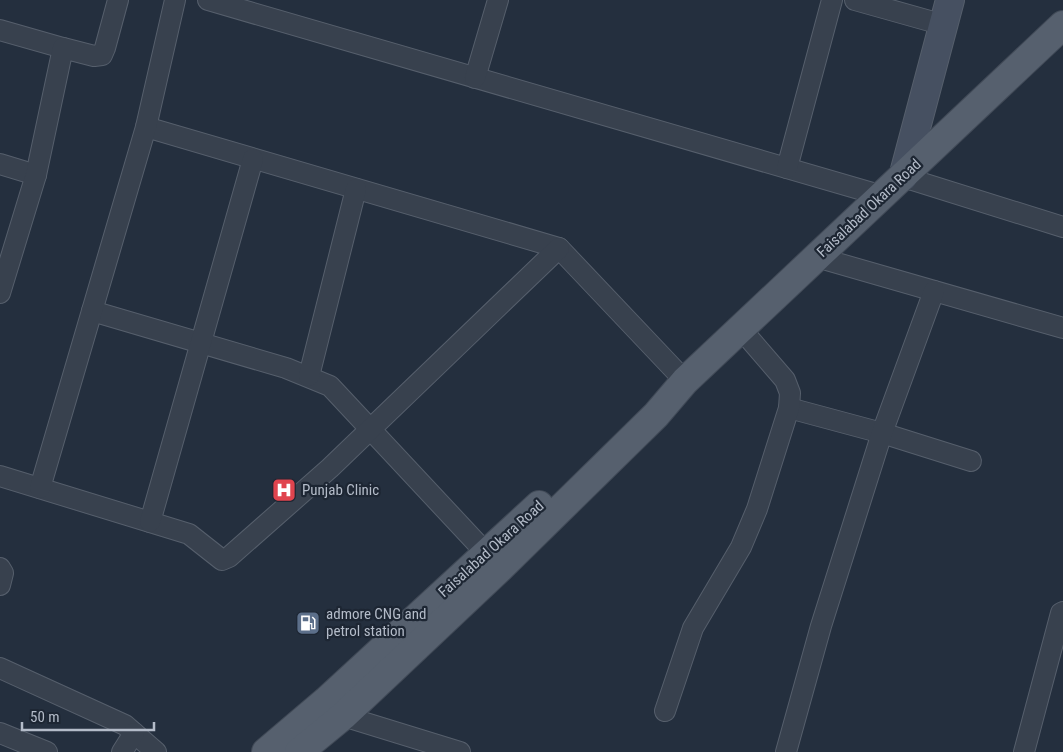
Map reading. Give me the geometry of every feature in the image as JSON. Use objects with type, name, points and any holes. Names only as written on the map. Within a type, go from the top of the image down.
[{"type":"main road","name":"Faisalabad Okara Road","points":[[299,752],[343,716],[500,568],[656,415],[680,386],[1063,26]]},
{"type":"main road","name":"Faisalabad Okara Road","points":[[266,752],[326,701],[648,407],[680,386]]},
{"type":"street","points":[[0,30],[94,56],[102,55],[118,0]]},
{"type":"street","points":[[40,488],[146,127],[175,0]]},
{"type":"street","points":[[475,78],[498,0]]},
{"type":"street","points":[[787,168],[832,0]]},
{"type":"street","points":[[855,0],[947,12],[903,177],[1063,227]]},
{"type":"street","points":[[213,1],[882,196]]},
{"type":"street","points":[[0,292],[36,175],[63,48]]},
{"type":"street","points":[[146,127],[559,248],[680,386]]},
{"type":"street","points":[[150,522],[253,159]]},
{"type":"street","points":[[0,164],[36,175]]},
{"type":"street","points":[[309,376],[356,189]]},
{"type":"street","points":[[0,476],[189,534],[222,560],[229,557],[330,468],[559,248]]},
{"type":"street","points":[[816,257],[1063,328]]},
{"type":"street","points":[[786,752],[821,626],[882,433],[934,291]]},
{"type":"street","points":[[92,311],[286,368],[330,386],[486,553]]},
{"type":"street","points":[[666,711],[693,628],[741,547],[757,509],[790,408],[790,393],[785,380],[741,329]]},
{"type":"street","points":[[790,408],[882,433],[971,461]]},
{"type":"street","points":[[0,568],[3,573],[0,585]]},
{"type":"street","points":[[1024,752],[1061,613],[1063,612]]},
{"type":"street","points":[[0,668],[125,725],[156,752]]},
{"type":"street","points":[[343,716],[460,752]]},
{"type":"street","points":[[122,752],[134,732]]},
{"type":"street","points":[[0,734],[47,752]]},
{"type":"place","name":"Punjab Clinic","points":[[284,490]]},
{"type":"place","name":"admore CNG and petrol station","points":[[308,623]]}]
